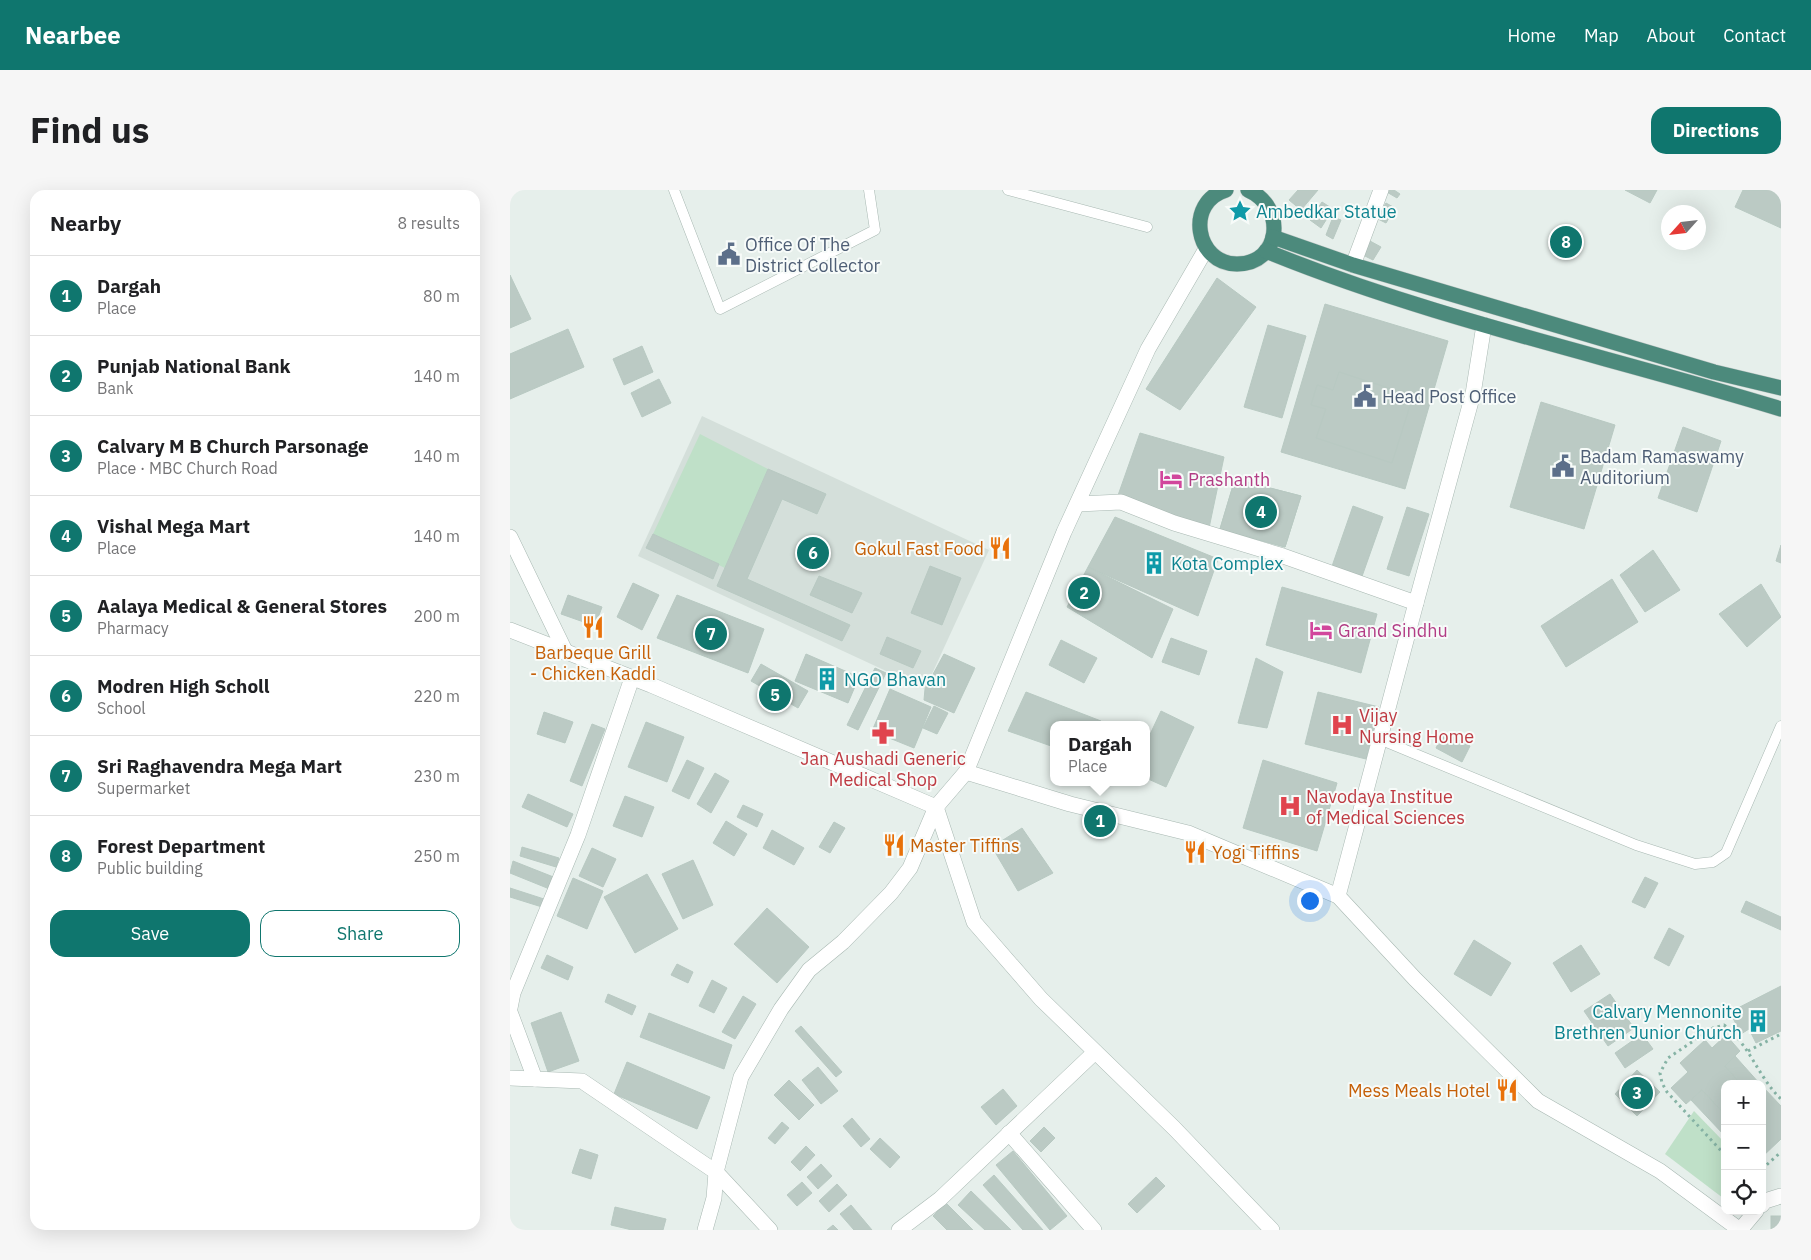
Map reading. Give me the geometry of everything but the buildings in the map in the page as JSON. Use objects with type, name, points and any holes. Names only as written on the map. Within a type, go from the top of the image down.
[{"type":"highway","points":[[1226,190],[1209,194],[1202,212],[1199,228],[1206,248],[1224,262],[1235,264],[1252,261],[1266,251],[1273,237],[1275,225],[1272,213],[1266,202],[1248,190]]},
{"type":"highway","points":[[1273,237],[1353,265],[1714,372],[1781,388]]},
{"type":"highway","points":[[1266,251],[1353,284],[1484,325],[1781,410]]},
{"type":"street","points":[[1353,265],[1381,190]]},
{"type":"street","points":[[705,1230],[714,1198],[716,1172],[741,1077],[781,1010],[809,970],[843,942],[891,894],[910,868],[936,807],[966,772],[1078,504],[1148,349],[1206,248]]},
{"type":"street","points":[[1338,896],[1473,394],[1484,325]]},
{"type":"street","points":[[1078,504],[1121,502],[1174,523],[1283,556],[1416,603]]},
{"type":"street","points":[[510,537],[566,653]]},
{"type":"street","points":[[510,630],[632,678],[936,807],[974,922],[1041,999],[1174,1128],[1272,1230]]},
{"type":"street","points":[[510,1008],[513,993],[578,835],[632,678]]},
{"type":"street","points":[[966,772],[1070,804],[1188,833],[1338,896],[1415,978],[1538,1101],[1660,1170],[1740,1230],[1753,1215]]},
{"type":"street","points":[[510,1012],[535,1079]]},
{"type":"street","points":[[899,1230],[940,1199],[1095,1052]]},
{"type":"street","points":[[510,1078],[582,1082],[716,1172],[770,1230]]},
{"type":"street","points":[[1009,1133],[1094,1230]]},
{"type":"street","points":[[1766,1201],[1781,1196]]},
{"type":"lane","points":[[674,190],[720,309],[875,230],[869,190]]},
{"type":"lane","points":[[1008,190],[1147,227]]},
{"type":"lane","points":[[1380,739],[1636,845],[1695,864],[1713,862],[1726,853],[1781,726]]},
{"type":"path","points":[[1721,1151],[1667,1092],[1662,1083],[1660,1073],[1668,1058],[1719,1025],[1724,1025],[1738,1036],[1773,1091],[1781,1099]]},
{"type":"path","points":[[1748,1051],[1781,1034]]},
{"type":"path","points":[[1766,1165],[1781,1152]]},
{"type":"shaded area","points":[[702,416],[989,550],[925,689],[638,556]]},
{"type":"green space","points":[[700,434],[768,469],[725,568],[653,534]]},
{"type":"green space","points":[[1694,1111],[1721,1139],[1721,1196],[1665,1154]]},
{"type":"place","name":"Ambedkar Statue","points":[[1240,211]]},
{"type":"place","name":"Forest Department","points":[[1566,242]]},
{"type":"place","name":"Office Of The District Collector","points":[[729,254]]},
{"type":"place","name":"Head Post Office","points":[[1365,396]]},
{"type":"place","name":"Badam Ramaswamy Auditorium","points":[[1563,466]]},
{"type":"place","name":"Prashanth","points":[[1171,479]]},
{"type":"place","name":"Vishal Mega Mart","points":[[1261,512]]},
{"type":"place","name":"Gokul Fast Food","points":[[1000,548]]},
{"type":"place","name":"Modren High Scholl","points":[[813,553]]},
{"type":"place","name":"Kota Complex","points":[[1154,563]]},
{"type":"place","name":"Punjab National Bank","points":[[1084,593]]},
{"type":"place","name":"Barbeque Grill - Chicken Kaddi","points":[[593,627]]},
{"type":"place","name":"Grand Sindhu","points":[[1321,630]]},
{"type":"place","name":"Sri Raghavendra Mega Mart","points":[[711,634]]},
{"type":"place","name":"NGO Bhavan","points":[[827,679]]},
{"type":"place","name":"Aalaya Medical & General Stores","points":[[775,695]]},
{"type":"place","name":"Vijay Nursing Home","points":[[1342,725]]},
{"type":"place","name":"Jan Aushadi Generic Medical Shop","points":[[883,733]]},
{"type":"place","name":"Navodaya Institue of Medical Sciences","points":[[1290,806]]},
{"type":"place","name":"Dargah","points":[[1100,821]]},
{"type":"place","name":"Master Tiffins","points":[[894,845]]},
{"type":"place","name":"Yogi Tiffins","points":[[1195,852]]},
{"type":"place","name":"Calvary Mennonite Brethren Junior Church","points":[[1758,1021]]},
{"type":"place","name":"Mess Meals Hotel","points":[[1507,1090]]},
{"type":"place","name":"Calvary M B Church Parsonage","points":[[1637,1093]]}]
